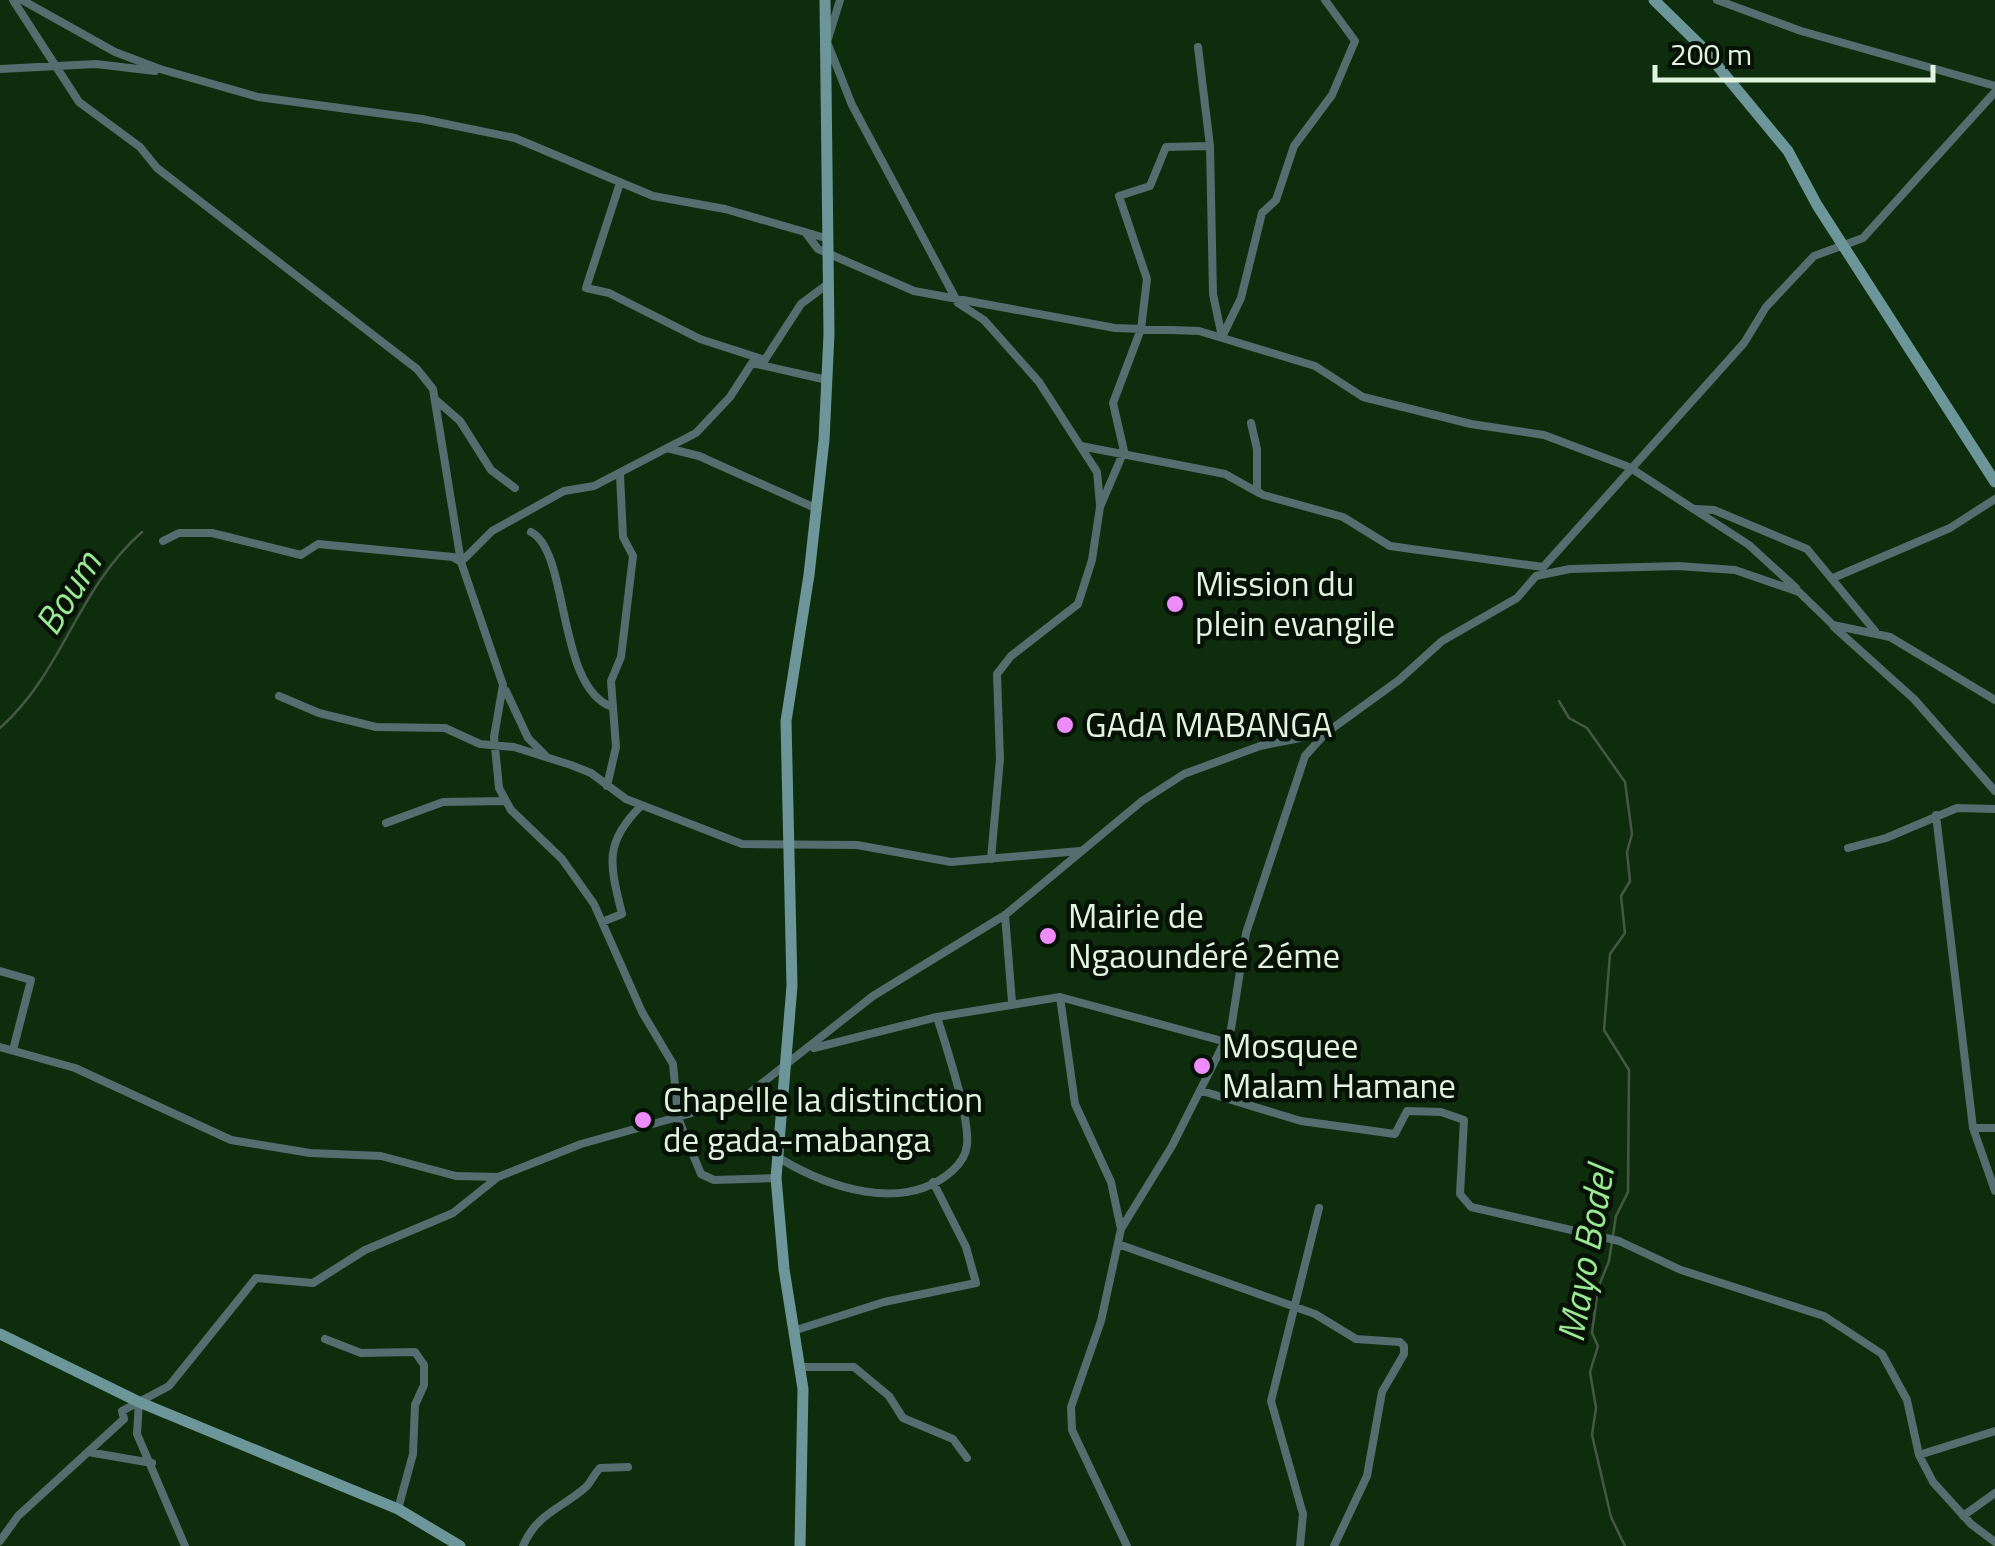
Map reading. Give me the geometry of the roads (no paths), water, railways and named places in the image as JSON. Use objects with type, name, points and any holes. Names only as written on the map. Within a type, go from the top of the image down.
[{"type":"street","points":[[13,0],[79,102],[140,147],[157,168],[303,284],[417,368],[436,400],[460,421],[491,470],[515,488]]},
{"type":"street","points":[[22,0],[116,52],[160,70],[258,97],[422,119],[525,140],[654,196],[725,209],[829,238]]},
{"type":"street","points":[[800,1546],[804,1444],[800,1367],[776,1178],[792,986],[787,847],[789,684],[809,575],[827,380],[826,0]]},
{"type":"street","points":[[840,0],[827,42],[852,106],[958,302],[984,320],[1039,382],[1097,472],[1100,507],[1092,560],[1078,604],[1012,656],[998,674],[1000,758],[991,859]]},
{"type":"street","points":[[1222,337],[1241,298],[1262,213],[1276,200],[1294,146],[1332,94],[1355,41],[1325,0]]},
{"type":"street","points":[[1654,0],[1701,46],[1788,151],[1843,246],[1995,482]]},
{"type":"street","points":[[1127,1546],[1069,1416],[1101,1321],[1121,1229],[1202,1091],[1226,1042],[1246,933],[1305,756],[1326,733],[1399,680],[1442,640],[1517,598],[1629,467],[1744,342],[1766,307],[1814,256],[1864,238],[1995,89],[1801,32],[1717,0]]},
{"type":"street","points":[[1198,47],[1210,146],[1213,294],[1222,337]]},
{"type":"street","points":[[0,70],[96,64],[160,70]]},
{"type":"street","points":[[1100,507],[1124,452],[1113,403],[1140,328],[1146,280],[1119,196],[1150,186],[1166,147],[1210,146]]},
{"type":"street","points":[[620,183],[586,288],[609,293],[700,339],[827,380]]},
{"type":"street","points":[[805,232],[810,244],[880,279],[958,302],[1222,337],[1315,366],[1363,397],[1471,424],[1522,428],[1629,467],[1749,545],[1914,699],[1995,791]]},
{"type":"street","points":[[461,562],[492,531],[564,491],[594,486],[620,475],[696,433],[730,397],[752,363],[763,361],[801,304],[829,284]]},
{"type":"street","points":[[436,400],[461,562],[503,685],[528,738],[549,758]]},
{"type":"street","points":[[1251,423],[1257,448],[1256,491],[1263,495]]},
{"type":"street","points":[[1080,446],[1225,474],[1263,495],[1343,517],[1390,546],[1546,565]]},
{"type":"street","points":[[667,448],[699,456],[813,507]]},
{"type":"street","points":[[607,786],[616,747],[611,681],[621,657],[634,556],[623,538],[620,475]]},
{"type":"street","points":[[1833,578],[1950,528],[1995,499]]},
{"type":"street","points":[[1696,509],[1714,510],[1806,549],[1876,631],[1995,700]]},
{"type":"street","points":[[164,541],[179,533],[212,532],[301,555],[318,544],[340,544],[413,551],[461,562]]},
{"type":"street","points":[[530,532],[539,536],[557,576],[563,626],[577,662],[595,696],[612,707]]},
{"type":"street","points":[[1536,576],[1570,569],[1678,566],[1736,570],[1799,592]]},
{"type":"street","points":[[1833,625],[1876,631]]},
{"type":"street","points":[[503,685],[495,745],[500,788],[506,800],[562,858],[602,922],[642,1012],[673,1064],[678,1118],[705,1179],[776,1178]]},
{"type":"street","points":[[279,696],[319,713],[376,727],[429,725],[549,758],[591,773],[641,806],[742,844],[857,845],[951,862],[1082,851]]},
{"type":"street","points":[[0,1541],[18,1516],[124,1419],[122,1411],[169,1386],[256,1278],[313,1283],[366,1250],[453,1212],[498,1176],[581,1144],[742,1099],[873,996],[1005,915],[1142,801],[1184,774],[1260,746],[1326,733]]},
{"type":"street","points":[[386,823],[443,802],[506,800]]},
{"type":"street","points":[[602,922],[622,914],[612,874],[612,841],[641,806]]},
{"type":"street","points":[[1848,848],[1897,834],[1936,815],[1967,807],[1995,809]]},
{"type":"street","points":[[1936,815],[1972,1128],[1995,1191]]},
{"type":"street","points":[[1005,915],[1012,1002]]},
{"type":"street","points":[[0,971],[31,980],[14,1050]]},
{"type":"street","points":[[809,1050],[937,1017],[1060,997],[1226,1042]]},
{"type":"street","points":[[1060,997],[1075,1104],[1111,1182],[1121,1229]]},
{"type":"street","points":[[779,1158],[811,1178],[863,1192],[892,1193],[934,1182],[960,1164],[968,1148],[966,1127],[937,1017]]},
{"type":"street","points":[[0,1047],[75,1068],[232,1140],[310,1153],[382,1156],[456,1176],[498,1176]]},
{"type":"street","points":[[1202,1091],[1301,1120],[1395,1134],[1407,1111],[1440,1112],[1464,1120],[1460,1194],[1471,1207],[1619,1241],[1681,1270],[1824,1316],[1882,1354],[1907,1400],[1920,1455],[1933,1482],[1963,1516],[1995,1542]]},
{"type":"street","points":[[1972,1128],[1995,1128]]},
{"type":"street","points":[[793,1331],[884,1302],[976,1283],[966,1248],[934,1182]]},
{"type":"street","points":[[1300,1546],[1304,1514],[1271,1401],[1319,1208]]},
{"type":"street","points":[[1118,1244],[1315,1314],[1356,1339],[1400,1342],[1404,1346],[1404,1354],[1382,1392],[1367,1476],[1334,1546]]},
{"type":"street","points":[[0,1334],[139,1402],[398,1509],[460,1546]]},
{"type":"street","points":[[325,1338],[361,1352],[415,1352],[424,1365],[412,1454],[398,1509]]},
{"type":"street","points":[[800,1367],[854,1367],[890,1396],[904,1418],[953,1438],[967,1458]]},
{"type":"street","points":[[139,1402],[137,1434],[185,1546]]},
{"type":"street","points":[[1920,1455],[1995,1430]]},
{"type":"street","points":[[88,1452],[152,1463]]},
{"type":"street","points":[[523,1546],[531,1528],[550,1508],[589,1485],[600,1468],[628,1467]]},
{"type":"street","points":[[1963,1516],[1995,1493]]},
{"type":"waterway","name":"Boum","points":[[0,728],[40,681],[101,579],[142,532]]},
{"type":"waterway","name":"Mayo Bodel","points":[[1559,701],[1569,718],[1587,728],[1625,782],[1632,834],[1627,852],[1630,881],[1621,896],[1625,933],[1610,954],[1604,1030],[1629,1070],[1628,1192],[1616,1216],[1609,1261],[1598,1288],[1592,1333],[1598,1346],[1590,1372],[1596,1408],[1592,1435],[1611,1517],[1625,1546]]},
{"type":"place","name":"Mission du plein evangile","points":[[1175,604]]},
{"type":"place","name":"GAdA MABANGA","points":[[1065,725]]},
{"type":"place","name":"Mairie de Ngaoundéré 2éme","points":[[1048,936]]},
{"type":"place","name":"Mosquee Malam Hamane","points":[[1202,1066]]},
{"type":"place","name":"Chapelle la distinction de gada-mabanga","points":[[643,1120]]}]
